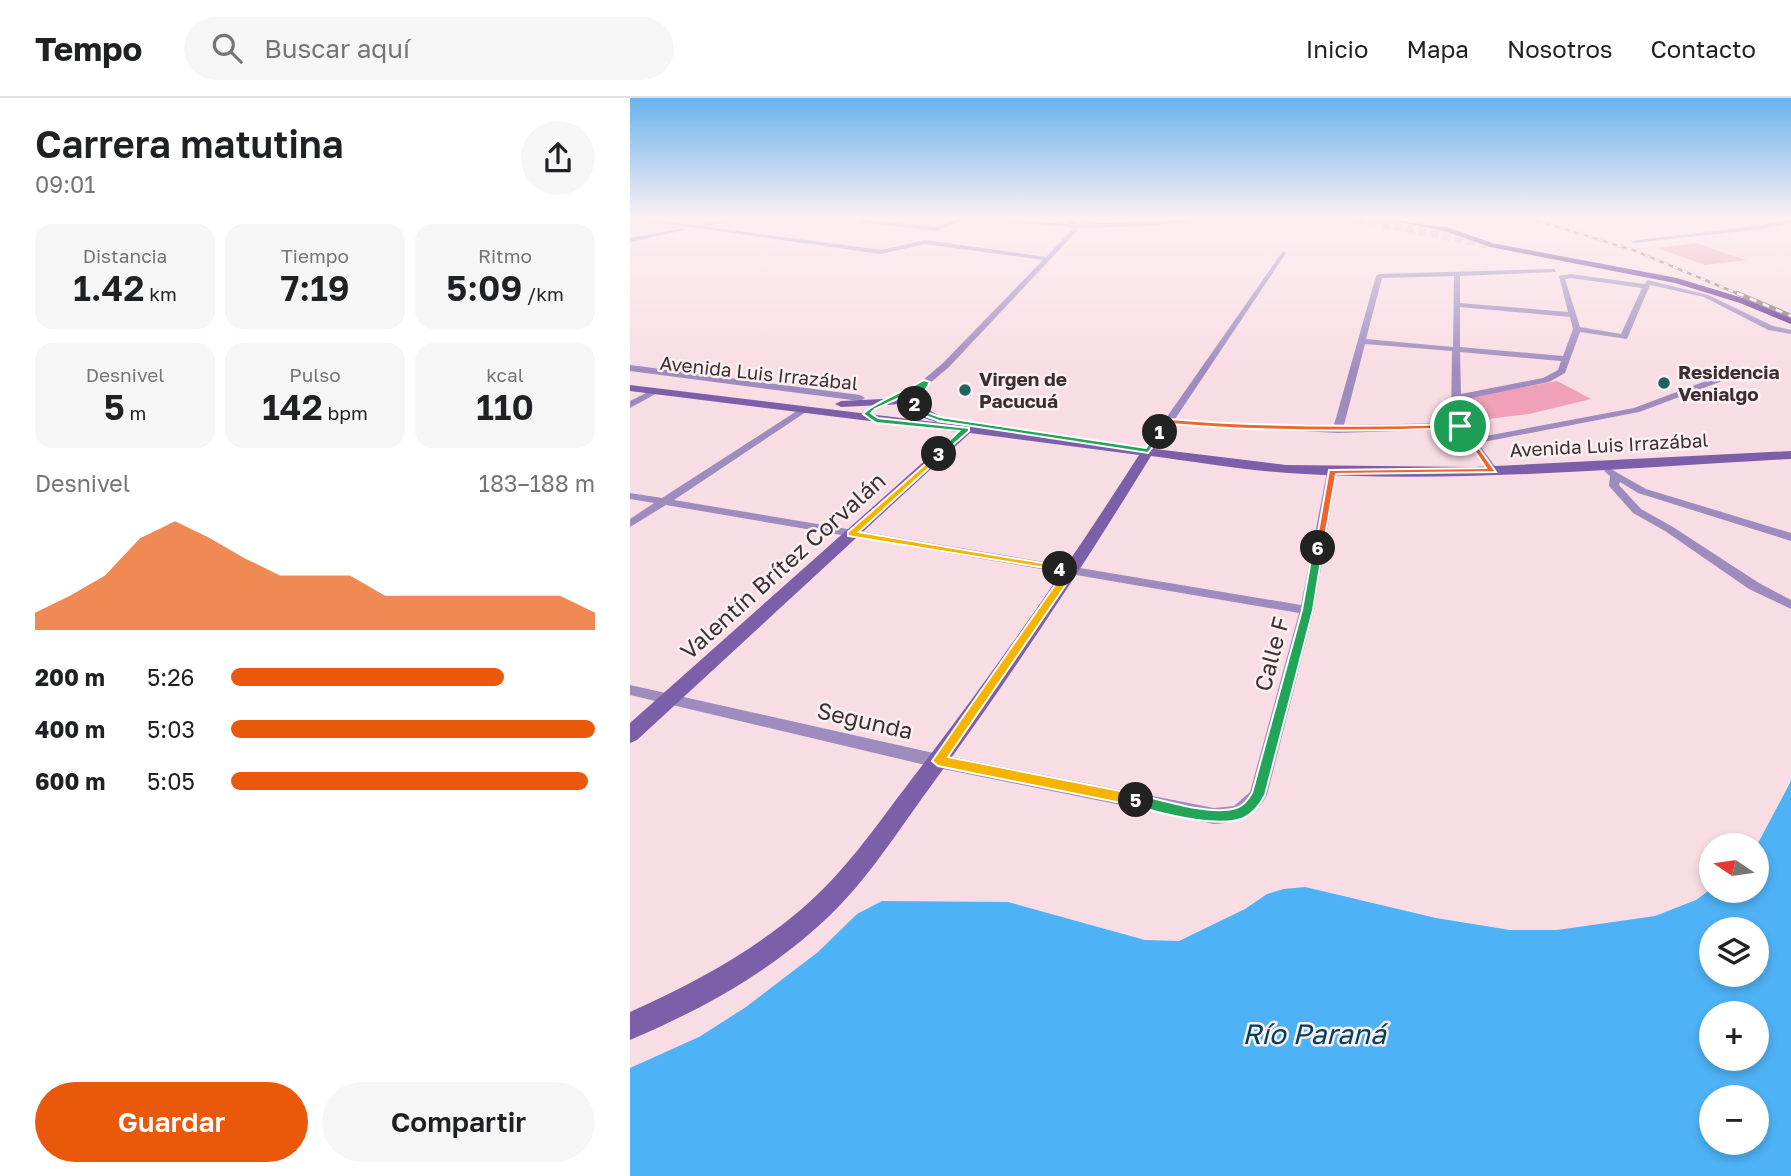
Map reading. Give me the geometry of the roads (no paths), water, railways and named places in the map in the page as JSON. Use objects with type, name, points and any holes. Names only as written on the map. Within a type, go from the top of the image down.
[{"type":"highway","points":[[1617,269],[1685,283],[1743,301],[1791,321]]},
{"type":"main road","name":"Avenida Luis Irrazábal","points":[[630,378],[814,402],[908,402],[914,408],[946,420],[1095,444]]},
{"type":"main road","name":"Avenida Luis Irrazábal","points":[[630,388],[868,417],[876,421],[1095,444],[1286,469],[1332,472],[1493,470],[1791,455]]},
{"type":"main road","name":"Avenida Luis Irrazábal","points":[[868,417],[869,411],[888,402]]},
{"type":"main road","points":[[890,421],[908,415],[914,408]]},
{"type":"main road","name":"Valentín Brítez Corvalán","points":[[630,735],[966,430]]},
{"type":"main road","points":[[630,1026],[702,991],[763,953],[803,923],[848,878],[938,761],[1071,570],[1148,451]]},
{"type":"street","points":[[888,402],[926,382],[1038,269]]},
{"type":"street","points":[[1148,451],[1272,269]]},
{"type":"street","points":[[1338,430],[1379,276],[1554,271]]},
{"type":"street","points":[[1457,273],[1456,419],[1493,470]]},
{"type":"street","points":[[1456,398],[1546,380],[1562,371],[1577,329],[1561,278],[1563,276],[1647,287]]},
{"type":"street","points":[[1577,329],[1624,337],[1648,282],[1689,291],[1717,301],[1771,328],[1791,332]]},
{"type":"street","points":[[1457,305],[1572,315]]},
{"type":"street","points":[[1360,341],[1567,359]]},
{"type":"street","points":[[630,368],[860,398]]},
{"type":"street","points":[[691,386],[706,378]]},
{"type":"street","points":[[1473,441],[1636,410],[1722,378]]},
{"type":"street","points":[[914,408],[926,382]]},
{"type":"street","points":[[630,405],[657,391]]},
{"type":"street","points":[[630,524],[803,410]]},
{"type":"street","points":[[1168,421],[1251,429],[1338,430],[1460,426]]},
{"type":"street","points":[[1601,465],[1615,477],[1642,491],[1791,537]]},
{"type":"street","name":"Calle F","points":[[1214,816],[1238,814],[1250,808],[1258,795],[1307,610],[1332,472]]},
{"type":"street","points":[[1615,477],[1614,486],[1637,511],[1669,529],[1754,586],[1791,605]]},
{"type":"street","points":[[630,496],[1307,610]]},
{"type":"street","name":"Segunda","points":[[630,690],[938,761],[1214,816]]},
{"type":"water","name":"Río Paraná","points":[[1791,781],[1791,1176],[630,1176],[630,1068],[699,1037],[746,1007],[818,952],[857,914],[882,901],[1008,902],[1145,940],[1179,941],[1245,909],[1267,894],[1305,887],[1436,918],[1510,930],[1557,930],[1655,916],[1699,898],[1699,903],[1769,903],[1769,833],[1763,833]]},
{"type":"railway","points":[[1679,269],[1741,295]]},
{"type":"railway","points":[[1737,293],[1791,316]]},
{"type":"place","name":"Residencia Venialgo","points":[[1664,383]]},
{"type":"place","name":"Virgen de Pacucuá","points":[[965,390]]}]
